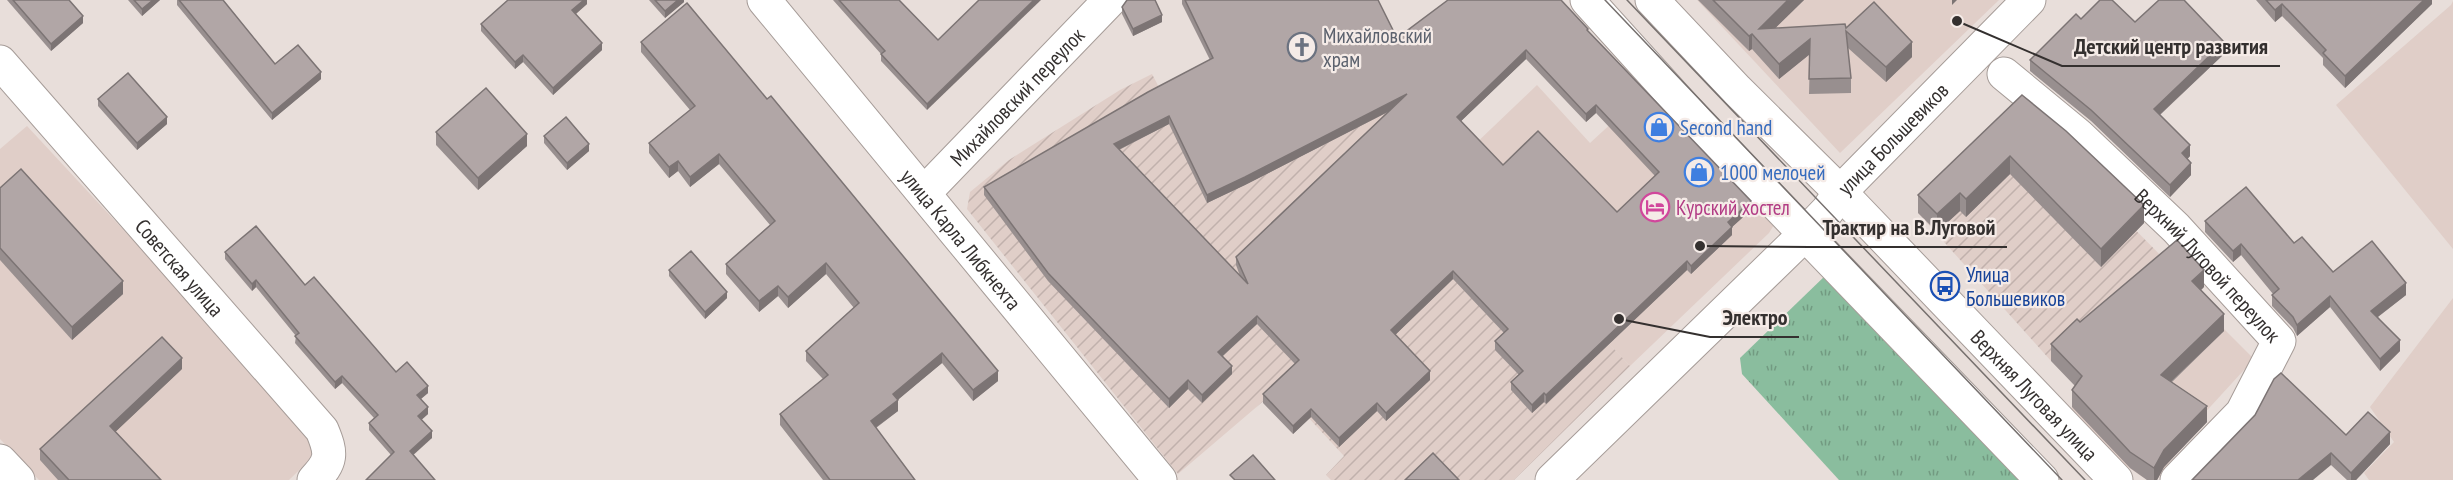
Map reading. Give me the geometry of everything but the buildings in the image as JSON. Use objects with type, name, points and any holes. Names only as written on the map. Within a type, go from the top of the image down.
[{"type":"street","name":"улица Карла Либкнехта","points":[[764,0],[1160,480]]},
{"type":"street","name":"Михайловский переулок","points":[[924,193],[1110,0]]},
{"type":"street","points":[[1587,0],[1699,124],[2042,480]]},
{"type":"street","name":"Верхняя Луговая улица","points":[[1652,0],[2116,480]]},
{"type":"street","name":"улица Большевиков","points":[[1552,480],[1805,234],[1828,210],[1840,192],[2029,0]]},
{"type":"street","name":"Советская улица","points":[[0,62],[322,430],[330,450],[324,469],[314,480]]},
{"type":"street","name":"Верхний Луговой переулок","points":[[2004,74],[2078,135],[2176,228],[2279,341],[2242,413],[2177,480]]},
{"type":"street","points":[[0,461],[18,480]]},
{"type":"shaded area","points":[[1697,0],[1999,0],[1840,153]]},
{"type":"shaded area","points":[[2453,1],[2453,249],[2336,105]]},
{"type":"shaded area","points":[[1152,74],[1162,93],[1407,99],[1344,153],[1347,160],[1532,261],[1630,366],[1514,480],[1331,480],[1326,475],[1344,456],[1280,387],[1178,474],[967,209],[970,192],[1009,160],[1120,90]]},
{"type":"shaded area","points":[[1537,85],[1590,143],[1653,85],[1777,220],[1769,233],[1630,366],[1531,261],[1426,191]]},
{"type":"shaded area","points":[[2019,116],[2171,266],[2051,361],[1918,213]]},
{"type":"shaded area","points":[[27,126],[324,446],[289,480],[39,480],[0,439],[0,149]]},
{"type":"shaded area","points":[[2166,271],[2254,359],[2200,418],[2157,480],[2147,480],[2074,430],[2067,415]]},
{"type":"shaded area","points":[[2453,298],[2453,480],[2369,480],[2364,473],[2394,442],[2370,407]]},
{"type":"green space","points":[[1828,273],[2020,480],[1839,480],[1742,374],[1740,358]]},
{"type":"tram line","points":[[1605,0],[2062,480]]},
{"type":"tram line","points":[[1627,0],[2085,480]]},
{"type":"place","name":"Детский центр развития","points":[[1957,21]]},
{"type":"place","name":"Михайловский храм","points":[[1302,47]]},
{"type":"place","name":"Second hand","points":[[1659,127]]},
{"type":"place","name":"1000 мелочей","points":[[1699,172]]},
{"type":"place","name":"Курский хостел","points":[[1655,207]]},
{"type":"place","name":"Трактир на В.Луговой","points":[[1700,246]]},
{"type":"place","name":"Улица Большевиков","points":[[1945,286]]},
{"type":"place","name":"Электро","points":[[1619,319]]}]
